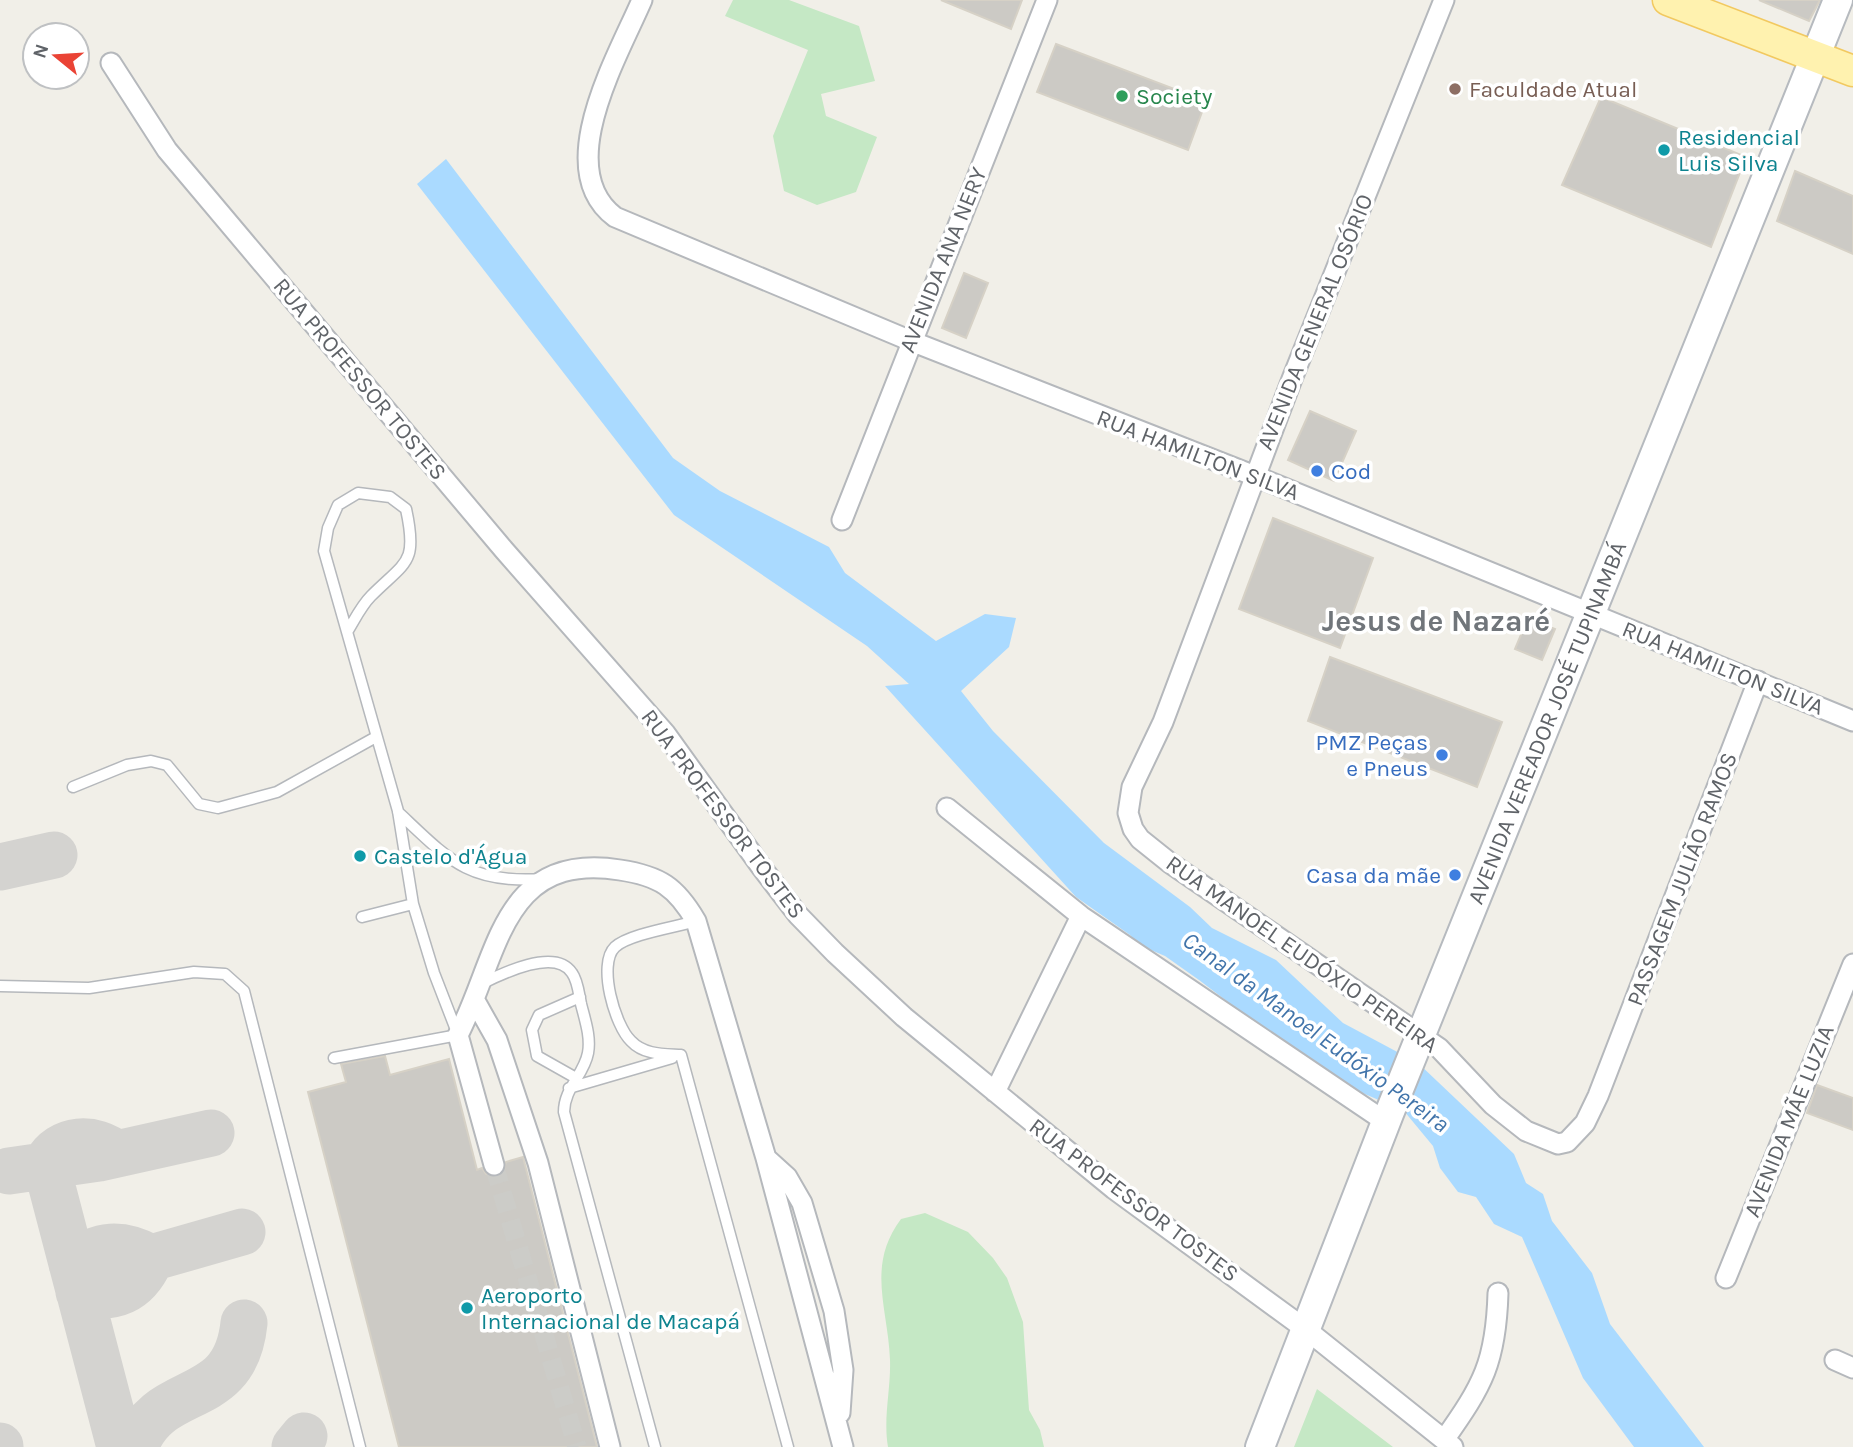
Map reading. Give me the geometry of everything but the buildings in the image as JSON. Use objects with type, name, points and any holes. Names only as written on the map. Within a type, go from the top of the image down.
[{"type":"main road","points":[[1668,0],[1853,71]]},
{"type":"street","name":"RUA HAMILTON SILVA","points":[[642,0],[605,88],[587,148],[593,190],[598,200],[615,216],[911,341],[1255,475],[1853,721]]},
{"type":"street","name":"AVENIDA ANA NERY","points":[[842,520],[1047,0]]},
{"type":"street","name":"AVENIDA GENERAL OSÓRIO","points":[[1128,801],[1163,722],[1255,475],[1444,0]]},
{"type":"street","name":"AVENIDA VEREADOR JOSÉ TUPINAMBÁ","points":[[1261,1447],[1417,1044],[1838,0]]},
{"type":"street","name":"RUA PROFESSOR TOSTES","points":[[111,63],[167,150],[504,550],[665,733],[798,915],[904,1017],[1114,1189],[1308,1331],[1448,1443]]},
{"type":"street","name":"PASSAGEM JULIÃO RAMOS","points":[[1605,1076],[1758,681]]},
{"type":"street","name":"RUA MANOEL EUDÓXIO PEREIRA","points":[[1128,801],[1128,813],[1139,839],[1417,1044],[1440,1048],[1508,1119],[1526,1131],[1558,1144],[1567,1142],[1585,1123],[1605,1076]]},
{"type":"street","points":[[947,808],[1081,916],[1388,1118]]},
{"type":"street","points":[[494,1165],[458,1035],[478,993],[498,932],[514,908],[544,878],[566,870],[586,867],[629,872],[671,886],[682,897],[696,921],[766,1157],[841,1438]]},
{"type":"street","points":[[995,1092],[1081,916]]},
{"type":"street","name":"AVENIDA MÃE LUZIA","points":[[1726,1278],[1853,964]]},
{"type":"street","points":[[478,993],[497,1040],[538,1163],[610,1447]]},
{"type":"street","points":[[1448,1443],[1486,1374],[1496,1337],[1498,1293]]},
{"type":"street","points":[[1835,1360],[1853,1368]]},
{"type":"lane","points":[[334,1058],[458,1035],[434,974],[413,904],[398,811],[346,632],[324,551],[328,528],[338,505],[358,493],[390,498],[406,509],[412,537],[408,560],[370,597],[346,632]]},
{"type":"lane","points":[[74,787],[127,765],[151,761],[167,765],[199,804],[218,808],[277,792],[376,737]]},
{"type":"lane","points":[[398,811],[445,856],[462,867],[496,879],[544,878]]},
{"type":"lane","points":[[362,917],[413,904]]},
{"type":"lane","points":[[681,1055],[657,1054],[631,1042],[616,1012],[606,963],[615,946],[628,939],[696,921]]},
{"type":"lane","points":[[478,993],[507,971],[551,963],[562,964],[572,972],[587,1025],[588,1054],[568,1088],[564,1112],[655,1447]]},
{"type":"lane","points":[[0,986],[89,988],[194,972],[225,974],[244,991],[360,1447]]},
{"type":"lane","points":[[576,1077],[537,1056],[533,1047],[532,1030],[539,1015],[580,997]]},
{"type":"lane","points":[[568,1088],[681,1055]]},
{"type":"lane","points":[[681,1055],[788,1447]]},
{"type":"green space","points":[[733,0],[789,0],[859,26],[875,81],[821,94],[826,116],[877,137],[856,192],[817,205],[784,191],[773,136],[808,50],[725,16]]},
{"type":"green space","points":[[925,1213],[968,1232],[993,1258],[1007,1278],[1023,1322],[1029,1410],[1040,1430],[1044,1447],[888,1447],[886,1425],[890,1360],[882,1287],[884,1253],[890,1236],[901,1219]]},
{"type":"green space","points":[[1317,1389],[1393,1447],[1294,1447]]},
{"type":"water","name":"Canal da Manoel Eudóxio Pereira","points":[[446,159],[673,458],[720,491],[829,547],[845,573],[936,641],[985,614],[1016,618],[1009,647],[961,691],[993,731],[1104,843],[1190,907],[1212,928],[1276,960],[1343,1023],[1418,1063],[1514,1154],[1526,1183],[1543,1194],[1552,1221],[1592,1273],[1610,1324],[1704,1447],[1634,1447],[1583,1378],[1522,1237],[1494,1224],[1476,1197],[1458,1192],[1440,1168],[1433,1146],[1404,1111],[1328,1078],[1199,980],[1165,956],[1139,945],[1130,935],[1076,897],[885,686],[909,684],[867,646],[674,515],[417,184]]},
{"type":"taxiway","points":[[0,867],[54,855]]},
{"type":"taxiway","points":[[9,1171],[99,1158],[211,1133]]},
{"type":"taxiway","points":[[116,1154],[98,1144],[78,1142],[60,1149],[46,1164],[120,1447]]},
{"type":"taxiway","points":[[79,1292],[103,1295],[123,1291],[139,1279],[151,1258],[242,1232]]},
{"type":"taxiway","points":[[72,1264],[92,1252],[111,1247],[130,1249],[151,1258]]},
{"type":"taxiway","points":[[135,1447],[146,1426],[161,1411],[212,1383],[227,1370],[238,1351],[244,1323]]},
{"type":"taxiway","points":[[295,1447],[304,1436]]},
{"type":"tunnel","points":[[494,1165],[577,1447]]},
{"type":"place","name":"Faculdade Atual","points":[[1455,89]]},
{"type":"place","name":"Society","points":[[1122,96]]},
{"type":"place","name":"Residencial Luis Silva","points":[[1664,150]]},
{"type":"place","name":"Cod","points":[[1317,471]]},
{"type":"place","name":"PMZ Peças e Pneus","points":[[1442,755]]},
{"type":"place","name":"Castelo d'Água","points":[[360,856]]},
{"type":"place","name":"Casa da mãe","points":[[1455,875]]},
{"type":"place","name":"Aeroporto Internacional de Macapá","points":[[467,1308]]},
{"type":"district","name":"Jesus de Nazaré","points":[[1436,621]]}]
